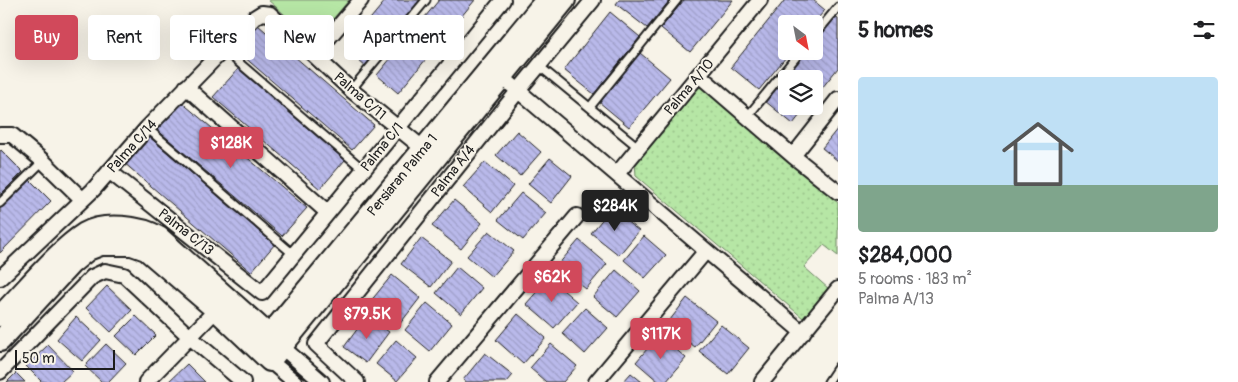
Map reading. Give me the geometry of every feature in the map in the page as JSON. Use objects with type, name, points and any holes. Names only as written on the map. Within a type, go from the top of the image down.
[{"type":"street","points":[[334,32],[361,0]]},
{"type":"street","name":"Palma C/1","points":[[262,293],[502,0]]},
{"type":"street","name":"Persiaran Palma 1","points":[[270,348],[429,154],[504,79],[546,0]]},
{"type":"street","points":[[566,0],[504,79],[617,174],[705,252],[803,333]]},
{"type":"street","name":"Palma A/4","points":[[357,382],[316,344],[504,79],[538,65],[593,0]]},
{"type":"street","name":"Palma A/10","points":[[617,174],[760,0]]},
{"type":"street","name":"Palma C/11","points":[[262,13],[271,15]]},
{"type":"street","name":"Palma C/14","points":[[255,17],[262,13]]},
{"type":"street","name":"Palma C/14","points":[[0,278],[82,199],[212,60]]},
{"type":"street","name":"Palma C/11","points":[[319,60],[351,90],[429,154]]},
{"type":"street","points":[[700,75],[747,117],[838,192]]},
{"type":"street","points":[[186,87],[327,212]]},
{"type":"street","points":[[793,156],[838,99]]},
{"type":"street","points":[[0,135],[12,135],[43,161],[82,199]]},
{"type":"street","name":"Palma C/13","points":[[109,171],[262,293]]},
{"type":"street","points":[[437,382],[577,216]]},
{"type":"street","points":[[0,316],[67,248],[86,232],[102,228],[132,227],[147,230],[159,237],[270,348],[295,382]]},
{"type":"street","points":[[0,341],[71,264],[88,250],[101,245],[132,245],[146,250],[216,310],[322,382]]},
{"type":"street","points":[[596,382],[705,252]]},
{"type":"street","points":[[0,372],[92,277],[105,271],[124,275],[191,338],[243,382]]},
{"type":"street","points":[[762,382],[838,289]]},
{"type":"street","points":[[146,382],[191,338],[216,310]]},
{"type":"lane","points":[[351,90],[426,0]]},
{"type":"lane","points":[[590,107],[677,0]]},
{"type":"lane","points":[[823,25],[838,7]]},
{"type":"lane","points":[[236,60],[364,170]]},
{"type":"lane","points":[[747,117],[794,60]]},
{"type":"lane","points":[[538,65],[638,147]]},
{"type":"lane","points":[[147,128],[293,254]]},
{"type":"lane","points":[[0,202],[43,161]]},
{"type":"lane","points":[[828,382],[838,368]]},
{"type":"green space","points":[[268,0],[349,0],[334,18],[334,15],[285,15]]},
{"type":"green space","points":[[705,87],[838,203],[838,256],[824,245],[804,267],[829,289],[803,318],[636,176],[635,161],[697,88]]},
{"type":"building","points":[[386,0],[422,0],[409,15],[373,15]]},
{"type":"building","points":[[439,0],[475,0],[463,15],[427,15]]},
{"type":"building","points":[[619,0],[670,0],[647,28],[616,4]]},
{"type":"building","points":[[684,0],[733,0],[690,52],[661,28]]},
{"type":"building","points":[[785,0],[813,0],[825,10],[821,15],[778,15],[778,60],[784,60],[759,90],[731,67]]},
{"type":"building","points":[[610,12],[640,37],[594,94],[564,70]]},
{"type":"building","points":[[834,16],[838,19],[838,68],[823,87],[823,70],[790,70],[798,60],[823,60],[823,30]]},
{"type":"building","points":[[258,25],[265,31],[265,60],[299,60],[374,125],[352,150],[248,60],[255,60],[255,28]]},
{"type":"building","points":[[640,53],[670,78],[629,127],[599,102]]},
{"type":"building","points":[[358,60],[372,60],[366,67]]},
{"type":"building","points":[[389,60],[425,60],[398,93],[377,75]]},
{"type":"building","points":[[239,68],[345,160],[320,189],[213,97]]},
{"type":"building","points":[[778,85],[778,112],[765,101]]},
{"type":"building","points":[[180,101],[307,208],[282,236],[156,129]]},
{"type":"building","points":[[782,115],[800,115],[793,124]]},
{"type":"building","points":[[838,128],[838,161],[822,148]]},
{"type":"building","points":[[517,131],[541,152],[520,176],[496,155]]},
{"type":"building","points":[[147,135],[275,244],[251,272],[123,162]]},
{"type":"building","points":[[0,151],[23,172],[0,195]]},
{"type":"building","points":[[550,158],[572,176],[551,203],[528,184]]},
{"type":"building","points":[[485,162],[513,186],[492,212],[463,187]]},
{"type":"building","points":[[29,179],[51,201],[0,253],[0,209]]},
{"type":"building","points":[[521,193],[546,213],[523,240],[498,220]]},
{"type":"building","points":[[454,200],[482,223],[461,249],[432,226]]},
{"type":"building","points":[[611,209],[639,231],[619,255],[591,233]]},
{"type":"building","points":[[489,231],[514,251],[492,277],[467,256]]},
{"type":"building","points":[[644,236],[666,255],[645,278],[624,260]]},
{"type":"building","points":[[421,238],[451,261],[431,287],[401,264]]},
{"type":"building","points":[[579,240],[607,264],[586,289],[557,266]]},
{"type":"building","points":[[457,267],[482,288],[461,314],[436,293]]},
{"type":"building","points":[[616,270],[640,291],[617,317],[593,297]]},
{"type":"building","points":[[392,275],[420,298],[399,325],[370,302]]},
{"type":"building","points":[[549,278],[577,302],[554,328],[526,304]]},
{"type":"building","points":[[107,286],[132,310],[111,332],[86,308]]},
{"type":"building","points":[[687,298],[716,321],[695,347],[666,325]]},
{"type":"building","points":[[427,303],[452,324],[430,351],[405,330]]},
{"type":"building","points":[[585,308],[608,328],[585,354],[562,333]]},
{"type":"building","points":[[518,314],[546,338],[523,364],[496,340]]},
{"type":"building","points":[[136,316],[156,335],[136,355],[116,336]]},
{"type":"building","points":[[367,316],[389,332],[366,363],[344,347]]},
{"type":"building","points":[[76,317],[101,340],[82,361],[57,339]]},
{"type":"building","points":[[721,325],[749,348],[728,374],[699,351]]},
{"type":"building","points":[[659,335],[686,358],[666,382],[659,382],[636,362]]},
{"type":"building","points":[[396,340],[417,358],[397,381],[376,364]]},
{"type":"building","points":[[106,344],[126,363],[108,382],[102,382],[85,366]]},
{"type":"building","points":[[551,344],[577,366],[563,382],[546,382],[530,368]]},
{"type":"building","points":[[48,345],[73,371],[61,382],[42,382],[26,366]]},
{"type":"building","points":[[485,353],[513,375],[507,382],[466,382],[463,380]]},
{"type":"building","points":[[187,364],[205,382],[168,382]]},
{"type":"building","points":[[16,373],[25,382],[7,382]]},
{"type":"building","points":[[631,373],[642,382],[623,382]]}]
